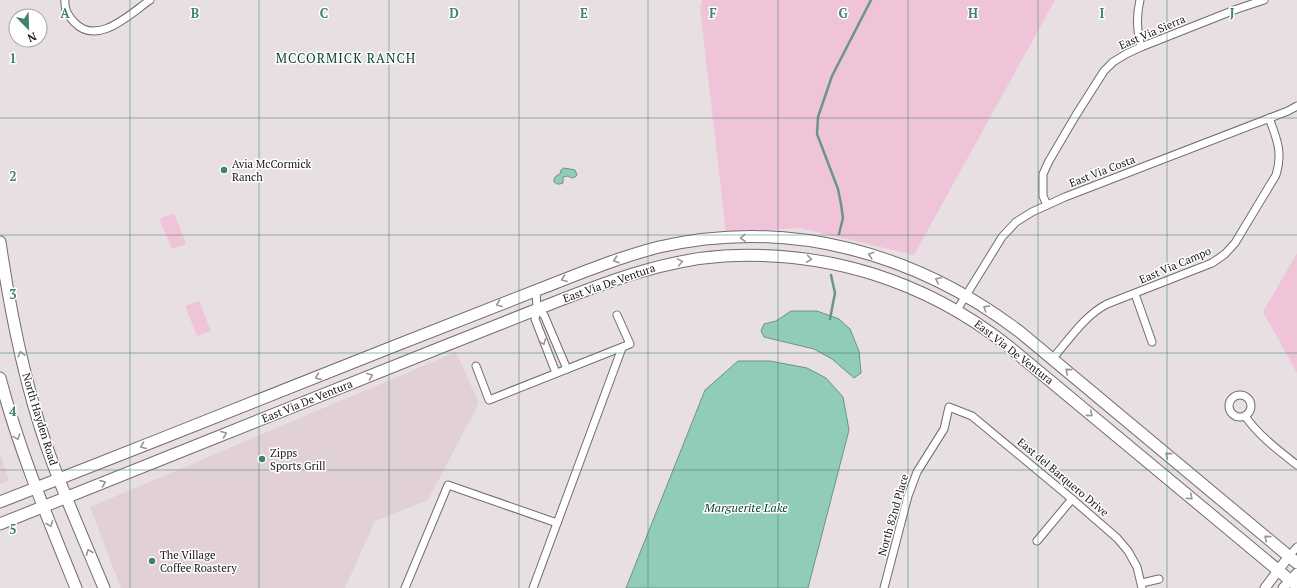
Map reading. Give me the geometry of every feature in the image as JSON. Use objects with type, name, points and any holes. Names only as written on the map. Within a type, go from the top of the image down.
[{"type":"main road","name":"East Via De Ventura","points":[[0,502],[536,290],[616,260],[662,247],[698,240],[755,237],[804,240],[855,250],[908,267],[947,285],[966,296],[1006,322],[1052,359],[1293,560]]},
{"type":"main road","name":"North Hayden Road","points":[[0,242],[20,354],[36,412],[59,479],[104,588]]},
{"type":"main road","name":"East Via De Ventura","points":[[0,524],[601,284],[662,265],[703,258],[744,255],[792,257],[828,262],[859,269],[905,285],[957,310],[985,328],[1292,582]]},
{"type":"main road","points":[[0,378],[13,425],[36,488],[76,588]]},
{"type":"street","points":[[65,0],[69,17],[76,25],[91,31],[105,30],[118,23],[150,0]]},
{"type":"street","points":[[1140,0],[1137,10],[1136,25],[1141,47]]},
{"type":"street","name":"East Via Sierra","points":[[1047,205],[1043,196],[1043,174],[1072,122],[1104,71],[1113,62],[1141,47],[1237,9],[1264,0]]},
{"type":"street","name":"East Via Costa","points":[[957,310],[1002,237],[1016,222],[1032,212],[1288,111],[1297,106]]},
{"type":"street","name":"East Via Campo","points":[[1052,359],[1088,317],[1097,309],[1212,263],[1225,254],[1235,243],[1276,175],[1279,165],[1280,155],[1278,142],[1270,118]]},
{"type":"street","points":[[536,290],[537,310],[535,319],[556,373]]},
{"type":"street","points":[[1135,294],[1152,342]]},
{"type":"street","points":[[537,310],[544,315],[567,369]]},
{"type":"street","points":[[476,366],[489,400],[630,344],[617,315]]},
{"type":"street","points":[[533,588],[622,348]]},
{"type":"street","name":"East del Barquero Drive","points":[[950,407],[972,416],[1117,538],[1128,551],[1137,567],[1142,586],[1159,579]]},
{"type":"street","name":"North 82nd Place","points":[[884,588],[908,496],[917,472],[944,429],[950,407]]},
{"type":"street","points":[[1245,416],[1262,437],[1297,465]]},
{"type":"street","points":[[405,588],[448,485],[557,523]]},
{"type":"street","name":"East del Barquero Drive","points":[[1037,541],[1072,499]]},
{"type":"street","points":[[1265,588],[1278,570],[1293,560],[1297,547]]},
{"type":"shaded area","points":[[702,0],[1055,0],[914,255],[800,228],[726,233],[700,8]]},
{"type":"shaded area","points":[[174,213],[186,244],[172,249],[159,219]]},
{"type":"shaded area","points":[[1297,253],[1297,373],[1263,312]]},
{"type":"shaded area","points":[[199,301],[211,331],[197,336],[185,306]]},
{"type":"shaded area","points":[[456,352],[479,403],[428,500],[375,521],[345,588],[121,588],[90,507]]},
{"type":"shaded area","points":[[0,453],[9,481],[0,484]]},
{"type":"water","points":[[564,168],[575,170],[577,175],[572,178],[568,176],[563,177],[563,183],[557,184],[554,182],[554,179]]},
{"type":"water","points":[[791,311],[817,311],[839,319],[850,329],[859,351],[861,373],[854,378],[832,359],[814,349],[764,337],[761,331],[764,324],[776,321]]},
{"type":"water","name":"Marguerite Lake","points":[[738,361],[770,361],[807,368],[826,378],[843,397],[849,430],[808,588],[626,588],[705,390]]},
{"type":"waterway","points":[[839,234],[843,218],[841,204],[838,189],[817,134],[818,117],[832,76],[871,0]]},
{"type":"waterway","points":[[830,319],[835,293],[831,275]]},
{"type":"place","name":"Avia McCormick Ranch","points":[[224,170]]},
{"type":"place","name":"Zipps Sports Grill","points":[[262,459]]},
{"type":"place","name":"The Village Coffee Roastery","points":[[152,561]]},
{"type":"district","name":"MCCORMICK RANCH","points":[[346,58]]}]
